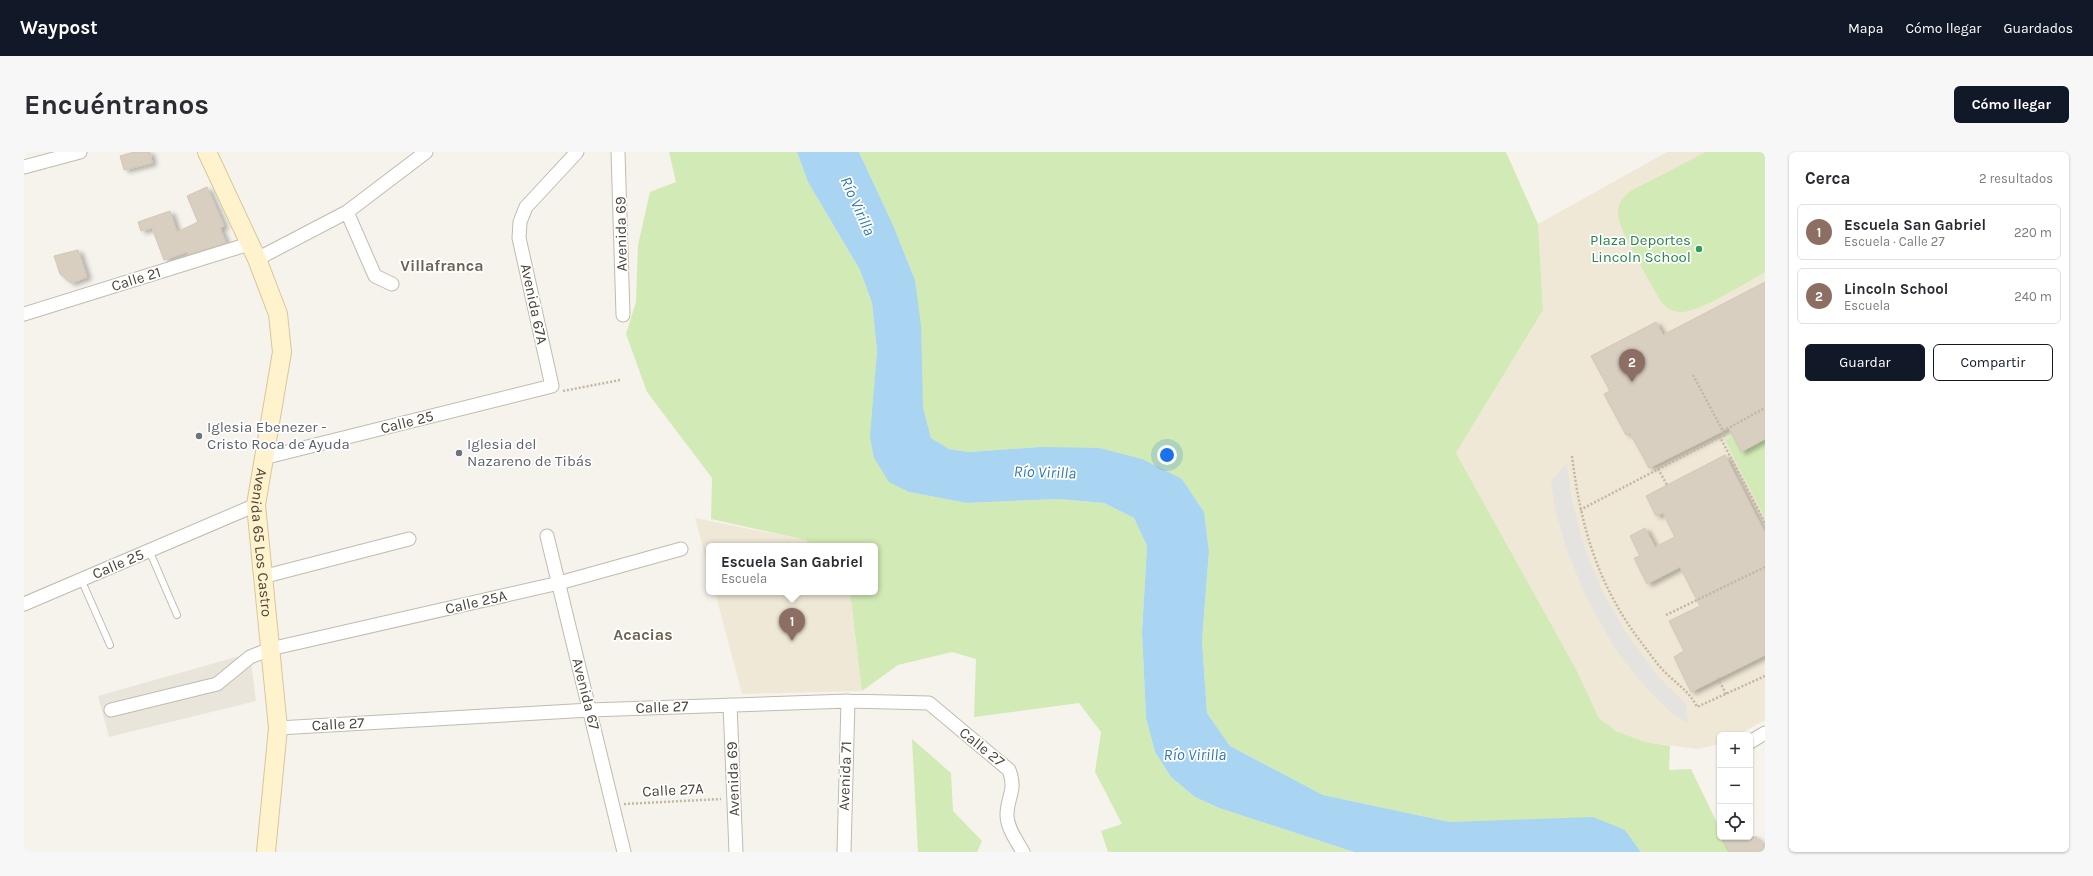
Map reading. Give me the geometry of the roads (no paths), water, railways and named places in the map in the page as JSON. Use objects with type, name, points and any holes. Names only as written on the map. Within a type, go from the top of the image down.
[{"type":"street","points":[[24,167],[80,152]]},
{"type":"street","name":"Avenida 65 Los Castro","points":[[207,152],[253,252],[278,314],[282,352],[256,505],[278,728],[266,852]]},
{"type":"street","name":"Calle 21","points":[[24,314],[253,252],[347,212],[426,152]]},
{"type":"street","name":"Avenida 69","points":[[618,152],[623,315]]},
{"type":"street","name":"Avenida 67A","points":[[552,386],[519,238],[520,222],[526,207],[574,153]]},
{"type":"street","points":[[347,212],[375,276],[392,284]]},
{"type":"street","name":"Calle 25","points":[[263,458],[552,386]]},
{"type":"street","name":"Calle 25","points":[[24,604],[256,505]]},
{"type":"street","name":"Avenida 67","points":[[547,536],[624,852]]},
{"type":"street","points":[[262,577],[409,539]]},
{"type":"street","name":"Calle 25A","points":[[111,710],[217,684],[250,657],[270,649],[559,583],[681,549]]},
{"type":"street","name":"Calle 27","points":[[278,728],[590,710],[848,701],[928,703],[1009,770],[1013,782],[1007,815],[1010,828],[1023,852]]},
{"type":"street","name":"Avenida 71","points":[[844,852],[848,701]]},
{"type":"street","name":"Avenida 69","points":[[730,705],[736,852]]},
{"type":"street","points":[[1753,740],[1765,733]]},
{"type":"lane","points":[[149,550],[176,614]]},
{"type":"lane","points":[[81,580],[110,645]]},
{"type":"water","name":"Río Virilla","points":[[797,152],[859,152],[893,225],[915,280],[921,326],[923,407],[931,438],[949,449],[968,452],[1040,447],[1099,448],[1142,459],[1182,479],[1204,512],[1209,551],[1202,641],[1207,713],[1230,746],[1323,795],[1450,822],[1593,817],[1625,830],[1641,852],[1354,852],[1219,808],[1195,797],[1171,777],[1155,752],[1146,718],[1142,632],[1147,546],[1134,518],[1104,503],[1058,499],[967,503],[909,492],[889,482],[874,458],[870,437],[877,351],[872,303],[860,270],[808,182]]},
{"type":"place","name":"Plaza Deportes Lincoln School","points":[[1699,249]]},
{"type":"place","name":"Lincoln School","points":[[1632,382]]},
{"type":"place","name":"Iglesia Ebenezer - Cristo Roca de Ayuda","points":[[199,436]]},
{"type":"place","name":"Iglesia del Nazareno de Tibás","points":[[459,453]]},
{"type":"place","name":"Escuela San Gabriel","points":[[792,641]]},
{"type":"district","name":"Villafranca","points":[[442,265]]},
{"type":"district","name":"Acacias","points":[[643,634]]}]
